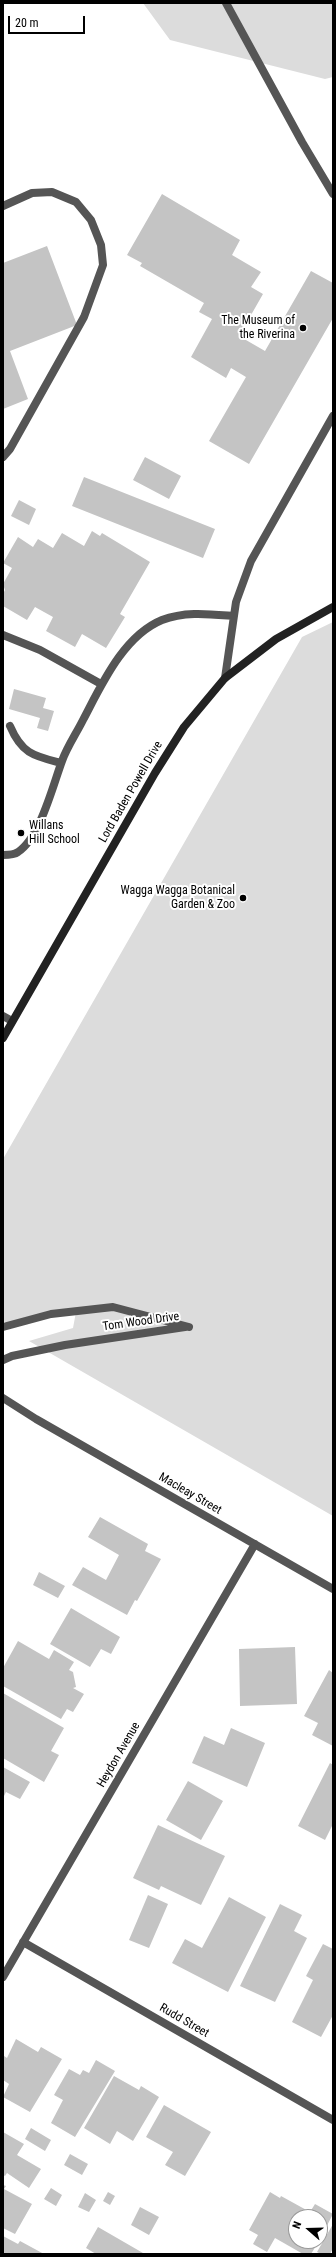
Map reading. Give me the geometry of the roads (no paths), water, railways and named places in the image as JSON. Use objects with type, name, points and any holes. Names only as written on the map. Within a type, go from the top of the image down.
[{"type":"street","points":[[226,3],[302,142],[333,194]]},
{"type":"street","points":[[3,206],[32,193],[52,192],[76,202],[91,220],[101,245],[103,264],[84,317],[10,449],[3,457]]},
{"type":"street","points":[[225,678],[236,602],[251,561],[333,416]]},
{"type":"street","name":"Lord Baden Powell Drive","points":[[3,1038],[155,773],[184,727],[225,678],[276,639],[333,607]]},
{"type":"street","points":[[3,856],[18,853],[34,833],[50,797],[61,763],[101,684],[122,653],[143,632],[161,620],[191,613],[234,616]]},
{"type":"street","points":[[3,635],[40,650],[101,684]]},
{"type":"street","points":[[10,726],[14,735],[31,754],[61,763]]},
{"type":"street","points":[[3,1016],[12,1021]]},
{"type":"street","name":"Tom Wood Drive","points":[[3,1327],[51,1314],[114,1307],[189,1327],[65,1345],[12,1356],[3,1360]]},
{"type":"street","name":"Macleay Street","points":[[3,1398],[36,1419],[333,1589]]},
{"type":"street","name":"Macleay Street","points":[[3,1404],[36,1419]]},
{"type":"street","name":"Heydon Avenue","points":[[3,1977],[255,1544]]},
{"type":"street","name":"Rudd Street","points":[[23,1942],[333,2120]]},
{"type":"place","name":"The Museum of the Riverina","points":[[303,328]]},
{"type":"place","name":"Willans Hill School","points":[[21,833]]},
{"type":"place","name":"Wagga Wagga Botanical Garden & Zoo","points":[[243,898]]}]
